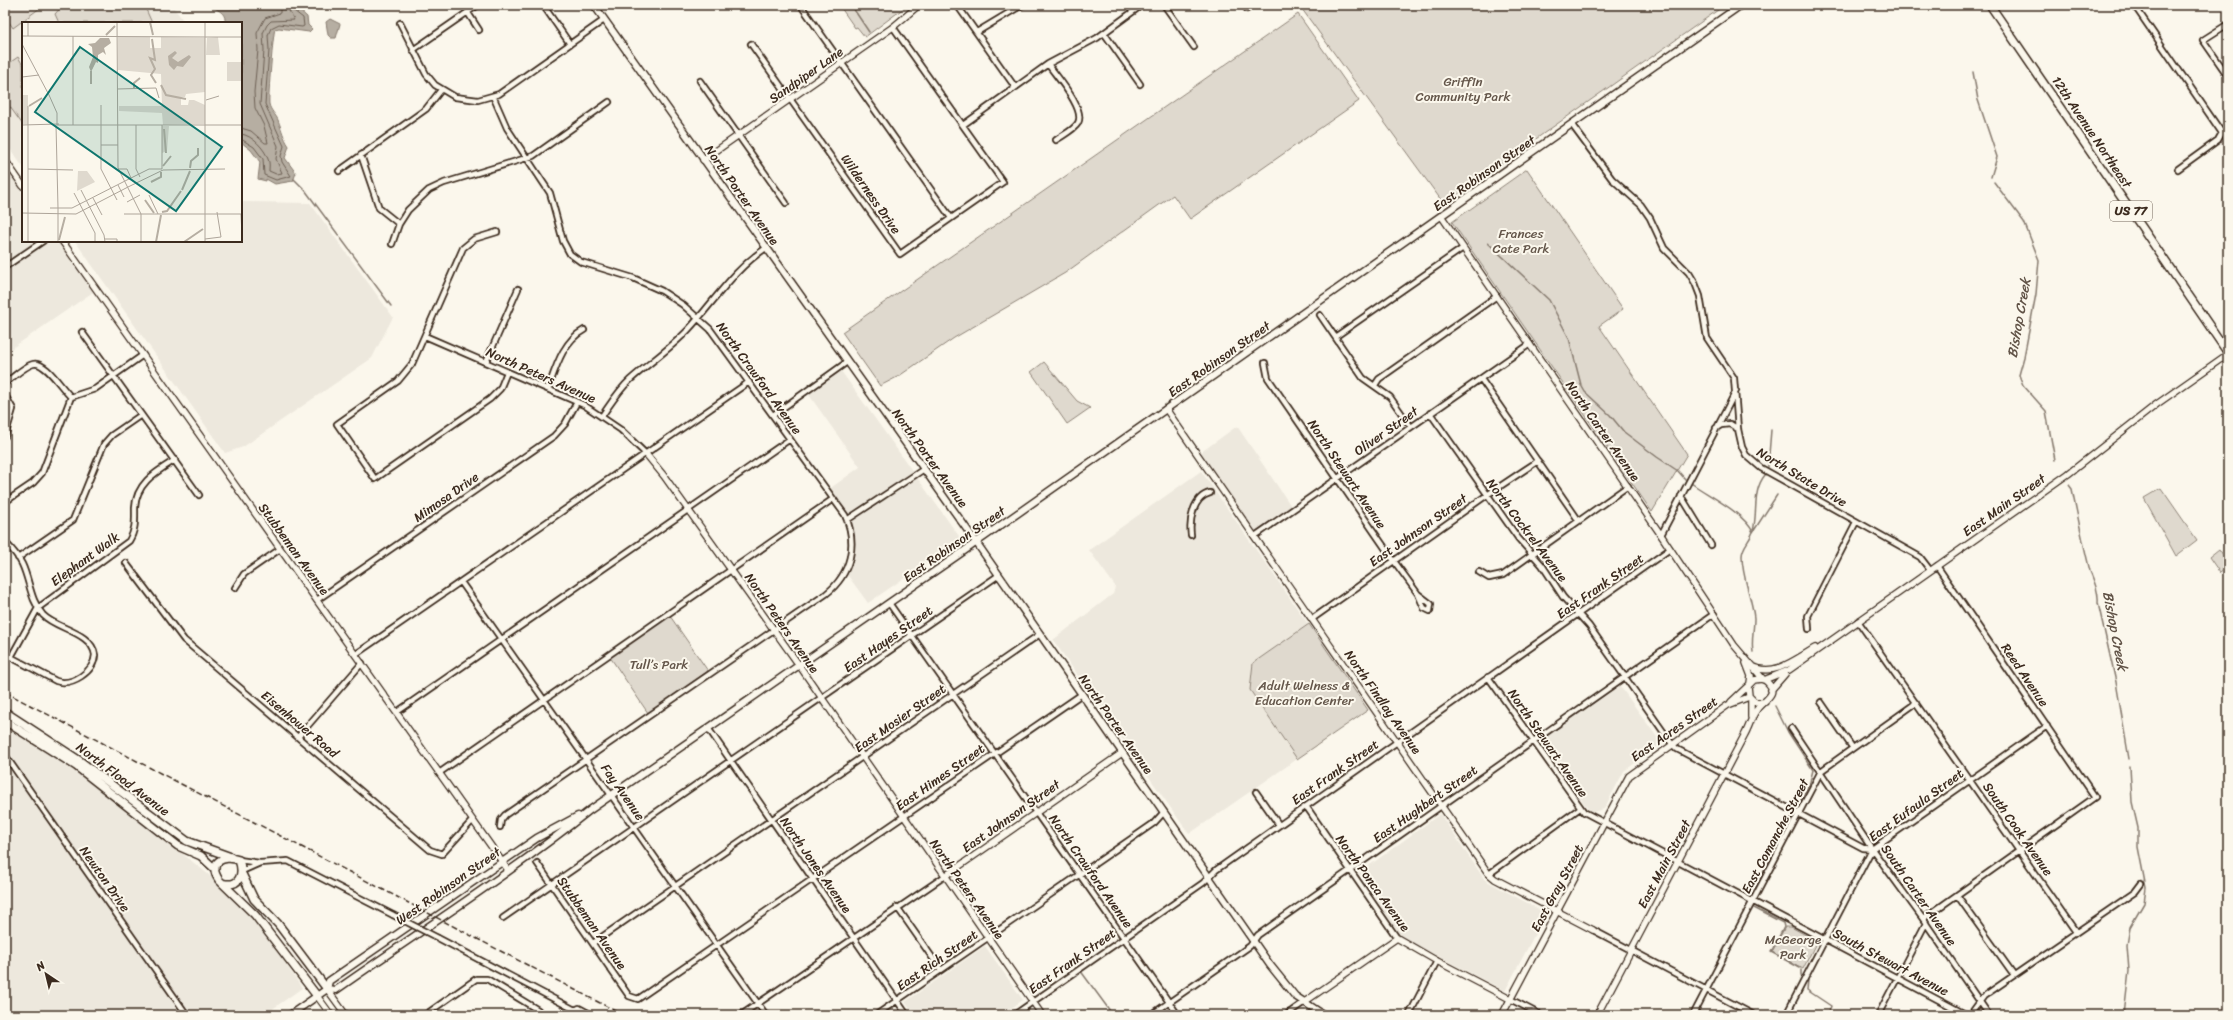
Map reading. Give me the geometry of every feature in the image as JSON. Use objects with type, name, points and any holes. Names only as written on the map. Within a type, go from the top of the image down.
[{"type":"main road","name":"North Porter Avenue","points":[[594,5],[976,542],[1282,980],[1303,1003],[1324,1015]]},
{"type":"main road","name":"East Robinson Street","points":[[708,728],[1442,217],[1741,5]]},
{"type":"main road","name":"12th Avenue Northeast","points":[[1990,5],[2228,353]]},
{"type":"main road","name":"North Flood Avenue","points":[[5,712],[86,766],[187,841],[231,857]]},
{"type":"main road","name":"North Flood Avenue","points":[[5,721],[76,766],[178,846],[200,856],[215,869]]},
{"type":"main road","name":"West Robinson Street","points":[[290,1015],[327,989],[336,990],[563,832],[590,810],[708,728]]},
{"type":"main road","name":"West Robinson Street","points":[[327,989],[328,981],[502,862],[546,833],[590,810]]},
{"type":"main road","points":[[316,996],[255,915],[216,876],[215,869],[221,860],[231,857],[239,860],[242,872],[254,899],[278,924],[327,989]]},
{"type":"main road","points":[[222,883],[232,884],[236,882],[242,872]]},
{"type":"street","points":[[413,50],[478,5]]},
{"type":"street","points":[[543,5],[570,44]]},
{"type":"street","name":"Sandpiper Lane","points":[[703,160],[893,27],[919,5]]},
{"type":"street","points":[[957,5],[1016,87]]},
{"type":"street","points":[[976,32],[1022,5]]},
{"type":"street","points":[[893,27],[963,125],[1048,64],[1104,33],[1142,5]]},
{"type":"street","points":[[1164,5],[1194,47]]},
{"type":"street","points":[[2134,5],[2222,133],[2218,140],[2178,169]]},
{"type":"street","points":[[802,8],[951,218]]},
{"type":"street","points":[[468,13],[479,30]]},
{"type":"street","points":[[400,23],[426,74],[441,90],[464,99],[478,100],[504,91],[604,20]]},
{"type":"street","points":[[2228,24],[2203,40],[2228,76]]},
{"type":"street","points":[[1104,33],[1140,84]]},
{"type":"street","name":"Wilderness Drive","points":[[751,44],[900,254],[1003,182],[963,125]]},
{"type":"street","points":[[1048,64],[1077,106],[1080,114],[1076,125],[1056,140]]},
{"type":"street","points":[[700,81],[786,203]]},
{"type":"street","points":[[339,171],[426,108],[441,90]]},
{"type":"street","name":"North Crawford Avenue","points":[[493,96],[507,128],[550,193],[565,247],[573,257],[653,286],[671,296],[716,335],[847,520]]},
{"type":"street","points":[[392,244],[399,224],[418,199],[435,187],[528,158],[609,102]]},
{"type":"street","name":"North State Drive","points":[[1572,124],[1612,179],[1641,206],[1650,218],[1664,248],[1692,278],[1700,296],[1707,338],[1730,369],[1737,390],[1738,429],[1744,452],[1752,461],[1856,522],[1920,557],[1930,570]]},
{"type":"street","points":[[362,155],[379,208],[386,216],[399,224]]},
{"type":"street","points":[[5,160],[22,185]]},
{"type":"street","name":"North Carter Avenue","points":[[1442,217],[1628,486],[1745,659],[1764,680]]},
{"type":"street","points":[[497,232],[474,239],[463,248],[412,364],[402,378],[337,424],[376,480],[490,399],[500,389],[508,372]]},
{"type":"street","points":[[5,267],[42,242]]},
{"type":"street","name":"Stubbeman Avenue","points":[[63,242],[508,870]]},
{"type":"street","points":[[602,416],[623,387],[670,348],[698,318],[739,269],[766,248]]},
{"type":"street","points":[[1335,337],[1463,248]]},
{"type":"street","points":[[486,362],[518,289]]},
{"type":"street","points":[[1375,385],[1380,379],[1497,296]]},
{"type":"street","points":[[1320,315],[1363,378],[1390,397],[1411,427]]},
{"type":"street","points":[[548,389],[568,342],[574,335],[584,330]]},
{"type":"street","points":[[82,332],[199,495]]},
{"type":"street","name":"North Peters Avenue","points":[[425,336],[578,402],[602,416],[646,454],[689,510],[774,630],[1042,1015]]},
{"type":"street","name":"Oliver Street","points":[[1255,536],[1530,344]]},
{"type":"street","name":"East Main Street","points":[[1764,680],[1789,670],[2068,474],[2156,404],[2228,353]]},
{"type":"street","points":[[71,397],[90,392],[143,355]]},
{"type":"street","points":[[773,414],[847,362]]},
{"type":"street","points":[[5,383],[31,365],[40,363],[45,366],[56,382],[71,397]]},
{"type":"street","name":"North Stewart Avenue","points":[[1265,363],[1268,378],[1418,594]]},
{"type":"street","points":[[1481,379],[1579,521]]},
{"type":"street","points":[[356,654],[749,382]]},
{"type":"street","points":[[1661,535],[1737,390]]},
{"type":"street","points":[[5,395],[13,409],[5,436]]},
{"type":"street","points":[[5,502],[33,483],[42,473],[71,397]]},
{"type":"street","name":"Mimosa Drive","points":[[317,600],[554,436],[565,424],[578,402]]},
{"type":"street","name":"North Findlay Avenue","points":[[1166,409],[1489,874],[1495,880],[1632,950],[1754,1015]]},
{"type":"street","name":"North Cockrel Avenue","points":[[1430,413],[1486,495],[1578,615],[1677,749],[1863,848],[1872,849]]},
{"type":"street","points":[[18,558],[73,520],[104,444],[112,435],[141,415]]},
{"type":"street","points":[[1715,430],[1721,424],[1730,424],[1738,429]]},
{"type":"street","points":[[397,712],[790,439]]},
{"type":"street","name":"Elephant Walk","points":[[11,657],[38,608],[129,541],[135,528],[136,500],[139,489],[148,479],[175,460]]},
{"type":"street","name":"East Johnson Street","points":[[1312,619],[1486,495],[1538,461]]},
{"type":"street","points":[[500,827],[501,820],[505,815],[826,594],[841,579],[847,568],[852,547],[847,520],[924,469]]},
{"type":"street","points":[[1479,572],[1489,578],[1500,576],[1628,486]]},
{"type":"street","points":[[1191,535],[1193,508],[1199,499],[1210,493]]},
{"type":"street","points":[[1681,496],[1711,546]]},
{"type":"street","points":[[439,773],[833,499]]},
{"type":"street","points":[[1809,629],[1808,616],[1856,522]]},
{"type":"street","points":[[5,542],[18,558],[38,608],[47,619],[91,644],[95,655],[91,666],[75,680],[63,682],[5,654]]},
{"type":"street","points":[[235,588],[244,574],[280,549]]},
{"type":"street","name":"East Frank Street","points":[[1014,1015],[1125,938],[1210,877],[1216,870],[1397,741],[1670,549]]},
{"type":"street","name":"Eisenhower Road","points":[[126,563],[179,636],[433,852],[442,854],[472,821]]},
{"type":"street","name":"Reed Avenue","points":[[1937,566],[2095,797],[2020,851]]},
{"type":"street","name":"East Hayes Street","points":[[504,918],[999,575]]},
{"type":"street","name":"Fay Avenue","points":[[461,582],[545,699],[766,1015]]},
{"type":"street","name":"North Crawford Avenue","points":[[889,603],[1178,1015]]},
{"type":"street","name":"East Hughbert Street","points":[[1150,1015],[1250,946],[1258,935],[1714,614]]},
{"type":"street","name":"South Cook Avenue","points":[[1858,621],[2076,932]]},
{"type":"street","name":"East Mosier Street","points":[[593,943],[863,758],[1040,634]]},
{"type":"street","points":[[1750,664],[1762,670],[1778,668],[1838,635]]},
{"type":"street","name":"North Carter Avenue","points":[[1745,659],[1751,676],[1749,684]]},
{"type":"street","points":[[298,737],[362,663]]},
{"type":"street","name":"East Main Street","points":[[1772,690],[1789,670]]},
{"type":"street","name":"North Stewart Avenue","points":[[1488,677],[1580,808],[1603,823],[1677,862]]},
{"type":"street","points":[[1754,680],[1764,680],[1772,690],[1770,697],[1765,702],[1760,703],[1750,699],[1749,684],[1754,680]]},
{"type":"street","name":"East Acres Street","points":[[1633,772],[1728,704],[1749,684]]},
{"type":"street","name":"East Himes Street","points":[[629,996],[638,999],[1082,694]]},
{"type":"street","name":"East Main Street","points":[[1750,699],[1750,723]]},
{"type":"street","name":"East Acres Street","points":[[1728,704],[1750,699]]},
{"type":"street","name":"East Main Street","points":[[1597,1015],[1756,711],[1765,702]]},
{"type":"street","points":[[1821,702],[1852,747]]},
{"type":"street","name":"East Comanche Street","points":[[1693,1015],[1821,771],[1852,747],[1916,704]]},
{"type":"street","name":"East Eufaula Street","points":[[1786,1015],[1872,849],[2047,726]]},
{"type":"street","name":"North Jones Avenue","points":[[708,728],[907,1015]]},
{"type":"street","name":"South Carter Avenue","points":[[1791,728],[1872,849],[1925,921],[1989,1015]]},
{"type":"street","name":"East Johnson Street","points":[[741,1015],[1122,753]]},
{"type":"street","name":"Newton Drive","points":[[5,755],[187,1015]]},
{"type":"street","name":"East Gray Street","points":[[1502,1015],[1624,784],[1633,772]]},
{"type":"street","points":[[1256,792],[1279,825]]},
{"type":"street","name":"North Ponca Avenue","points":[[1306,806],[1397,938],[1437,961],[1540,1015]]},
{"type":"street","points":[[1489,874],[1580,808]]},
{"type":"street","name":"East Rich Street","points":[[876,1015],[1154,823],[1164,812]]},
{"type":"street","points":[[1878,1015],[1898,978],[1925,921],[1957,895],[2020,851]]},
{"type":"street","points":[[239,860],[260,863]]},
{"type":"street","points":[[242,872],[260,863],[278,860],[294,863],[575,1010],[578,1015]]},
{"type":"street","name":"South Stewart Avenue","points":[[1677,862],[1969,1015]]},
{"type":"street","name":"Stubbeman Avenue","points":[[537,863],[629,996]]},
{"type":"street","points":[[1969,1015],[1979,1000],[2135,892],[2141,884]]},
{"type":"street","points":[[1957,895],[2014,975]]},
{"type":"street","points":[[897,907],[941,970]]},
{"type":"street","points":[[1286,1015],[1397,938]]},
{"type":"street","points":[[1409,1015],[1437,961]]},
{"type":"street","points":[[425,1015],[476,979],[487,979],[538,1010],[531,1015]]},
{"type":"street","points":[[327,989],[346,1015]]},
{"type":"street","points":[[316,996],[331,1015]]},
{"type":"street","points":[[575,1010],[579,1008],[592,1015]]},
{"type":"shaded area","points":[[5,5],[172,5],[184,22],[22,22],[22,166],[5,142]]},
{"type":"shaded area","points":[[5,167],[22,192],[22,242],[58,242],[93,292],[5,353]]},
{"type":"shaded area","points":[[242,202],[310,203],[393,317],[372,358],[243,447],[225,453],[76,242],[242,242]]},
{"type":"shaded area","points":[[841,371],[961,539],[868,603],[846,573],[849,566],[851,525],[828,490],[860,467],[807,392]]},
{"type":"shaded area","points":[[1237,426],[1293,509],[1255,536],[1200,453]]},
{"type":"shaded area","points":[[1201,471],[1368,710],[1189,834],[1053,640],[1113,594],[1115,586],[1089,550]]},
{"type":"shaded area","points":[[1620,686],[1662,744],[1624,771],[1604,809],[1593,812],[1588,809],[1541,741]]},
{"type":"shaded area","points":[[5,725],[98,787],[223,886],[239,901],[264,932],[302,988],[264,1015],[5,1015]]},
{"type":"shaded area","points":[[1440,814],[1485,880],[1546,913],[1505,991],[1401,937],[1359,873]]},
{"type":"shaded area","points":[[985,946],[1023,1000],[1001,1015],[914,1015],[905,1002]]},
{"type":"green space","points":[[5,5],[44,5],[13,28],[5,16]]},
{"type":"green space","points":[[63,5],[144,5],[152,22],[59,22],[55,14]]},
{"type":"green space","points":[[839,5],[908,5],[865,37],[857,27],[855,28]]},
{"type":"green space","name":"Griffin Community Park","points":[[1299,5],[1725,5],[1444,204]]},
{"type":"green space","points":[[1298,14],[1359,101],[1190,219],[1173,195],[1065,273],[954,338],[899,376],[880,386],[842,332]]},
{"type":"green space","points":[[18,57],[22,63],[22,124],[5,100],[5,66]]},
{"type":"green space","name":"Frances Cate Park","points":[[1527,169],[1623,309],[1599,326],[1687,454],[1652,512],[1452,222]]},
{"type":"green space","points":[[1044,362],[1077,401],[1090,408],[1067,424],[1031,372]]},
{"type":"green space","points":[[2161,488],[2197,540],[2176,556],[2144,498]]},
{"type":"green space","points":[[2219,549],[2228,562],[2228,567],[2220,573],[2209,557]]},
{"type":"green space","name":"Tull’s Park","points":[[670,616],[708,671],[648,713],[610,657]]},
{"type":"green space","name":"Adult Welness & Education Center","points":[[1309,624],[1368,710],[1297,759],[1250,690],[1253,663]]},
{"type":"green space","name":"McGeorge Park","points":[[1785,927],[1791,927],[1817,941],[1803,969],[1772,952]]},
{"type":"water","points":[[213,5],[294,5],[307,17],[308,25],[312,29],[309,32],[279,28],[275,29],[272,53],[269,104],[278,120],[289,146],[285,158],[296,173],[293,181],[275,184],[266,179],[266,181],[258,179],[260,162],[251,150],[242,143],[242,22],[225,22],[224,15]]},
{"type":"water","points":[[330,19],[340,24],[336,38],[331,38],[328,35],[326,22]]},
{"type":"waterway","points":[[851,5],[869,32]]},
{"type":"waterway","name":"Bishop Creek","points":[[1973,72],[1978,100],[1997,157],[1991,177]]},
{"type":"waterway","points":[[294,179],[305,190],[391,306]]},
{"type":"waterway","name":"Bishop Creek","points":[[1994,182],[2024,222],[2039,260],[2036,294],[2019,375],[2023,385],[2046,411],[2055,460]]},
{"type":"waterway","points":[[1488,243],[1549,300],[1569,338],[1581,385],[1585,392],[1610,415],[1624,432],[1678,471],[1685,479]]},
{"type":"waterway","points":[[1768,467],[1771,430]]},
{"type":"waterway","points":[[1753,652],[1752,644],[1754,618],[1742,564],[1742,552],[1753,531],[1758,488],[1765,475]]},
{"type":"waterway","points":[[1691,483],[1734,511],[1742,518],[1753,532],[1777,495]]},
{"type":"waterway","name":"Bishop Creek","points":[[2069,485],[2072,489],[2087,561],[2097,591],[2098,603],[2116,682],[2129,759]]},
{"type":"waterway","points":[[1751,896],[1810,782],[1813,770],[1788,732],[1775,706]]},
{"type":"waterway","name":"Bishop Creek","points":[[2124,1015],[2129,971],[2127,945],[2130,927],[2144,903],[2146,888],[2138,847],[2138,828],[2132,802],[2130,766]]},
{"type":"waterway","points":[[1754,908],[1783,923],[1784,927],[1771,952],[1800,968]]},
{"type":"waterway","points":[[1080,970],[1113,1015]]},
{"type":"waterway","points":[[1801,970],[1801,976]]},
{"type":"waterway","points":[[1808,980],[1807,990],[1831,1006],[1828,1015]]},
{"type":"railway","points":[[5,692],[623,1015]]}]
